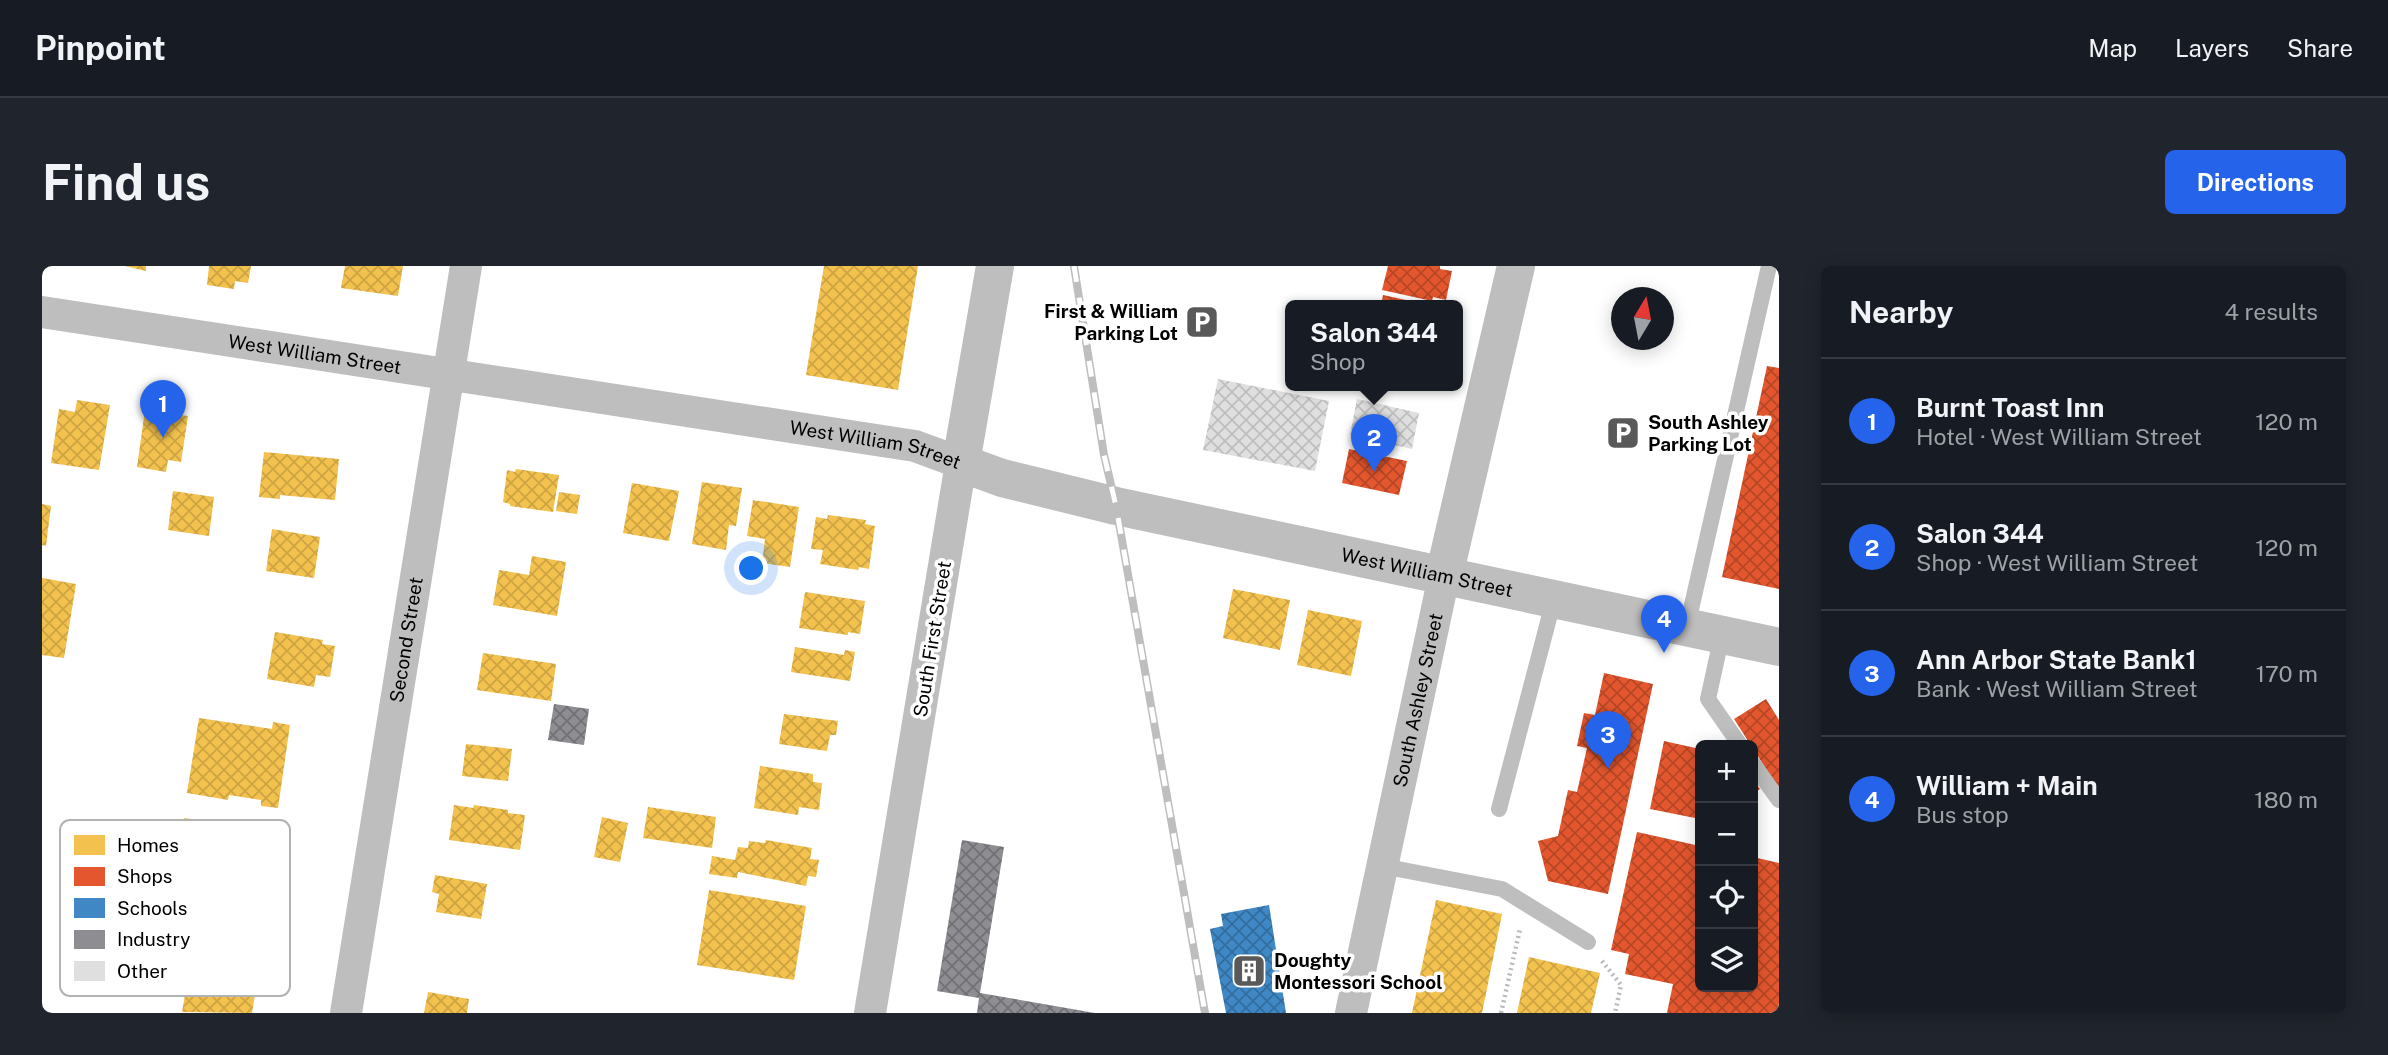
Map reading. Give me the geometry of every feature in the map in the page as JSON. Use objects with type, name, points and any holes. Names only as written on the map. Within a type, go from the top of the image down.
[{"type":"street","name":"Second Street","points":[[346,1013],[466,266]]},
{"type":"street","name":"South First Street","points":[[870,1013],[995,266]]},
{"type":"street","name":"South Ashley Street","points":[[1351,1013],[1444,576],[1516,266]]},
{"type":"street","name":"West William Street","points":[[42,312],[915,446],[1002,478],[1104,503],[1779,647]]},
{"type":"lane","points":[[1737,740],[1708,699],[1705,631],[1769,266]]},
{"type":"lane","points":[[1499,809],[1554,599]]},
{"type":"lane","points":[[1758,771],[1779,800]]},
{"type":"lane","points":[[1382,866],[1502,890],[1588,943]]},
{"type":"path","points":[[1501,1013],[1525,904]]},
{"type":"path","points":[[1588,943],[1621,985],[1615,1013]]},
{"type":"building: Homes","points":[[125,266],[146,266],[146,271]]},
{"type":"building: Homes","points":[[209,266],[251,266],[248,283],[235,281],[234,289],[207,285]]},
{"type":"building: Homes","points":[[345,266],[403,266],[398,296],[341,288]]},
{"type":"building: Homes","points":[[824,266],[918,266],[898,390],[806,375]]},
{"type":"building: Homes","points":[[77,400],[110,405],[99,470],[51,463],[59,409],[75,412]]},
{"type":"building: Homes","points":[[145,410],[188,416],[181,462],[168,460],[166,472],[137,467]]},
{"type":"building: Homes","points":[[264,452],[339,459],[335,500],[280,495],[280,499],[259,497]]},
{"type":"building: Homes","points":[[516,469],[559,475],[553,512],[510,506],[503,502],[507,470],[515,472]]},
{"type":"building: Homes","points":[[702,482],[742,488],[736,526],[729,525],[726,550],[692,544]]},
{"type":"building: Homes","points":[[632,483],[679,491],[669,541],[623,533]]},
{"type":"building: Homes","points":[[173,491],[214,497],[209,536],[168,530]]},
{"type":"building: Homes","points":[[559,492],[580,495],[577,514],[556,511]]},
{"type":"building: Homes","points":[[753,500],[799,507],[790,567],[762,563],[765,539],[747,536]]},
{"type":"building: Homes","points":[[42,504],[51,506],[46,546],[42,545]]},
{"type":"building: Homes","points":[[828,515],[866,520],[865,524],[875,526],[869,569],[859,567],[858,570],[820,564],[823,550],[811,549],[816,517],[827,519]]},
{"type":"building: Homes","points":[[272,529],[320,537],[314,578],[266,571]]},
{"type":"building: Homes","points":[[532,556],[566,562],[557,616],[493,605],[499,570],[529,575]]},
{"type":"building: Homes","points":[[42,578],[76,584],[64,658],[42,655]]},
{"type":"building: Homes","points":[[1233,589],[1290,600],[1280,650],[1223,638]]},
{"type":"building: Homes","points":[[805,592],[865,601],[860,634],[848,632],[848,635],[799,628]]},
{"type":"building: Homes","points":[[1308,610],[1362,621],[1351,676],[1297,665]]},
{"type":"building: Homes","points":[[275,632],[323,640],[322,644],[335,646],[330,677],[316,675],[314,687],[267,679]]},
{"type":"building: Homes","points":[[795,647],[844,655],[845,650],[855,652],[850,681],[791,672]]},
{"type":"building: Homes","points":[[483,653],[556,664],[551,701],[477,690]]},
{"type":"building: Homes","points":[[784,714],[838,721],[836,735],[830,735],[827,751],[779,744]]},
{"type":"building: Homes","points":[[199,718],[272,729],[273,722],[290,725],[278,808],[261,806],[261,800],[229,795],[228,800],[187,793]]},
{"type":"building: Homes","points":[[466,744],[512,749],[508,781],[462,776]]},
{"type":"building: Homes","points":[[760,766],[813,774],[813,782],[822,783],[819,810],[799,807],[798,815],[754,808]]},
{"type":"building: Homes","points":[[454,805],[473,808],[474,805],[525,815],[520,850],[449,840]]},
{"type":"building: Homes","points":[[648,807],[716,817],[712,848],[643,838]]},
{"type":"building: Homes","points":[[602,817],[628,823],[620,862],[594,857]]},
{"type":"building: Homes","points":[[766,840],[812,848],[810,859],[819,860],[816,877],[808,876],[806,886],[738,872],[737,878],[709,874],[712,856],[735,860],[738,847],[748,848],[749,841],[765,843]]},
{"type":"building: Homes","points":[[435,875],[487,884],[481,919],[436,912],[439,894],[432,892]]},
{"type":"building: Homes","points":[[709,890],[806,906],[794,980],[697,965]]},
{"type":"building: Homes","points":[[1436,900],[1502,914],[1482,1013],[1412,1013]]},
{"type":"building: Homes","points":[[1529,957],[1600,973],[1591,1013],[1517,1013]]},
{"type":"building: Homes","points":[[428,992],[469,999],[467,1013],[424,1013]]},
{"type":"building: Homes","points":[[185,996],[255,996],[252,1013],[182,1012]]},
{"type":"building: Shops","points":[[1388,266],[1440,266],[1440,269],[1452,271],[1446,300],[1433,297],[1432,300],[1427,300],[1382,290]]},
{"type":"building: Shops","points":[[1383,295],[1406,300],[1382,300]]},
{"type":"building: Shops","points":[[1767,366],[1779,368],[1779,589],[1722,577]]},
{"type":"building: Shops","points":[[1349,449],[1407,461],[1399,495],[1342,483]]},
{"type":"building: Shops","points":[[1604,673],[1653,684],[1608,894],[1548,881],[1538,841],[1558,836],[1568,790],[1577,792],[1587,748],[1577,746],[1584,713],[1595,715]]},
{"type":"building: Shops","points":[[1766,699],[1779,720],[1779,789],[1758,756],[1758,740],[1748,740],[1734,719]]},
{"type":"building: Shops","points":[[1664,741],[1695,748],[1695,818],[1650,809]]},
{"type":"building: Shops","points":[[1637,832],[1695,845],[1695,992],[1758,992],[1758,858],[1779,863],[1779,1013],[1667,1013],[1673,984],[1625,974],[1629,954],[1611,950]]},
{"type":"building: Schools","name":"Doughty Montessori School","points":[[1269,905],[1286,1013],[1226,1013],[1210,929],[1223,926],[1221,914]]},
{"type":"building: Industry","points":[[554,704],[589,709],[584,745],[548,740]]},
{"type":"building: Industry","points":[[962,840],[1004,847],[980,993],[1095,1013],[977,1013],[979,998],[937,991]]},
{"type":"building: Other","points":[[1218,379],[1329,401],[1315,471],[1203,450]]},
{"type":"building: Other","points":[[1357,399],[1419,413],[1412,449],[1350,435]]},
{"type":"railway","points":[[1074,266],[1104,455],[1116,506],[1205,1013]]},
{"type":"place","name":"First & William Parking Lot","points":[[1202,322]]},
{"type":"place","name":"South Ashley Parking Lot","points":[[1623,433]]},
{"type":"place","name":"Burnt Toast Inn","points":[[163,438]]},
{"type":"place","name":"Salon 344","points":[[1374,472]]},
{"type":"place","name":"William + Main","points":[[1664,653]]},
{"type":"place","name":"Ann Arbor State Bank1","points":[[1608,769]]},
{"type":"place","name":"Doughty Montessori School","points":[[1249,971]]}]
